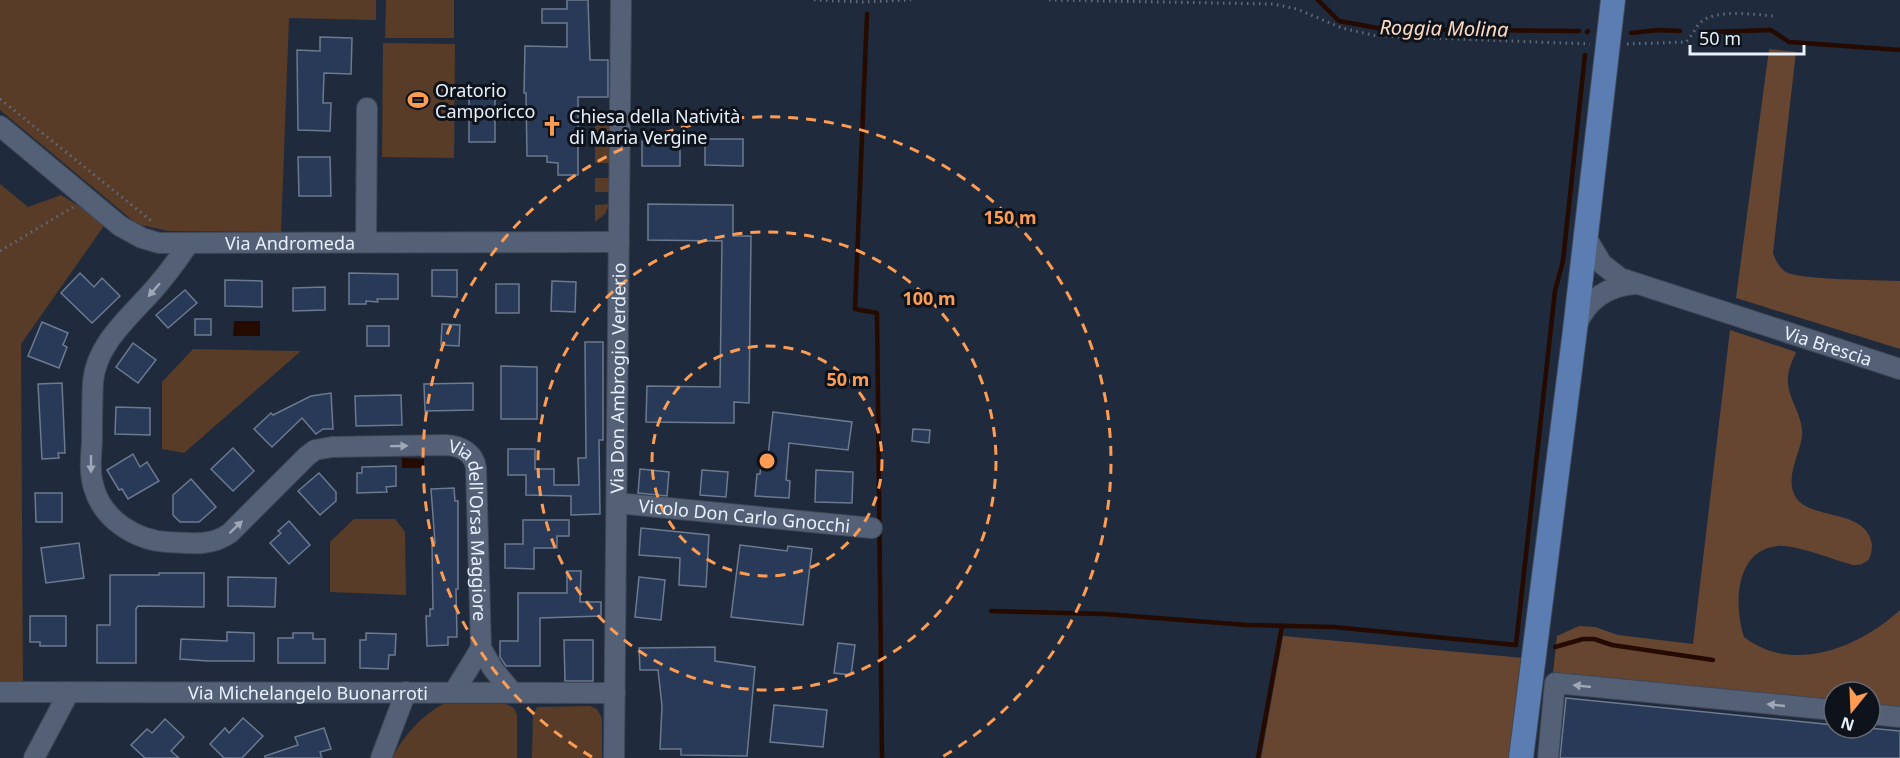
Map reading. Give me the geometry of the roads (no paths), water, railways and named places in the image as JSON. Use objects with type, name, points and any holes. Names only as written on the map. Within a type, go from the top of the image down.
[{"type":"main road","points":[[1521,758],[1587,237],[1614,0]]},
{"type":"street","name":"Via Don Ambrogio Verderio","points":[[614,758],[621,0]]},
{"type":"street","points":[[366,242],[367,108]]},
{"type":"street","name":"Via Andromeda","points":[[0,126],[126,230],[142,238],[164,243],[366,242],[586,234],[619,242]]},
{"type":"street","name":"Via Brescia","points":[[1587,237],[1602,264],[1620,278],[1900,369]]},
{"type":"street","name":"Via dell'Orsa Maggiore","points":[[189,243],[166,276],[110,339],[96,367],[93,381],[91,473],[95,493],[104,507],[124,529],[143,538],[162,542],[204,543],[217,540],[230,533],[315,450],[332,447],[454,446],[470,455],[475,461],[476,468],[481,648],[493,669],[512,692]]},
{"type":"street","points":[[1575,330],[1581,315],[1600,295],[1617,286],[1636,284]]},
{"type":"street","name":"Vicolo Don Carlo Gnocchi","points":[[617,503],[872,528]]},
{"type":"street","points":[[454,692],[481,648]]},
{"type":"street","points":[[1548,758],[1555,683],[1822,709]]},
{"type":"street","name":"Via Michelangelo Buonarroti","points":[[0,692],[615,693]]},
{"type":"street","points":[[34,758],[69,692]]},
{"type":"street","points":[[381,758],[406,692]]},
{"type":"street","points":[[1882,715],[1900,717]]},
{"type":"waterway","name":"Roggia Molina","points":[[1318,0],[1339,21],[1383,29],[1579,31]]},
{"type":"waterway","points":[[867,14],[855,309],[877,313],[882,758]]},
{"type":"waterway","name":"Roggia Molina","points":[[1631,33],[1658,30],[1680,31]]},
{"type":"waterway","name":"Roggia Molina","points":[[1708,32],[1771,30],[1789,42],[1900,50]]},
{"type":"waterway","points":[[991,611],[1105,614],[1247,625],[1334,627],[1516,645],[1555,291],[1563,261],[1585,55]]},
{"type":"waterway","points":[[1258,758],[1282,626]]},
{"type":"waterway","points":[[1555,647],[1583,639],[1594,639],[1612,645],[1713,660]]},
{"type":"place","name":"Oratorio Camporicco","points":[[418,100]]},
{"type":"place","name":"Chiesa della Natività di Maria Vergine","points":[[552,126]]}]
